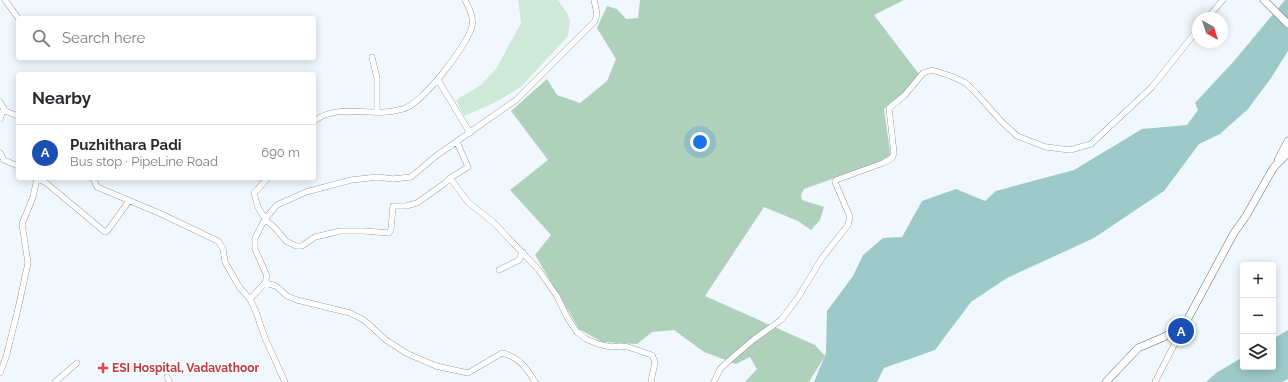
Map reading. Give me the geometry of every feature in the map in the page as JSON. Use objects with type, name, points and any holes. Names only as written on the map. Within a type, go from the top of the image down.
[{"type":"main road","points":[[1264,0],[1288,24]]},
{"type":"main road","points":[[1106,382],[1138,348],[1164,337],[1185,324],[1234,234],[1246,216],[1288,142]]},
{"type":"main road","points":[[1274,167],[1288,153]]},
{"type":"street","points":[[5,0],[17,16]]},
{"type":"street","points":[[316,120],[330,113],[350,110],[385,112],[405,109],[428,91],[438,80],[470,32],[472,17],[465,0]]},
{"type":"street","points":[[250,299],[265,283],[267,276],[255,249],[255,238],[265,219],[277,205],[306,192],[351,180],[411,177],[436,156],[516,100],[594,21],[597,14],[594,0]]},
{"type":"street","points":[[1212,12],[1223,0]]},
{"type":"street","points":[[714,382],[720,369],[753,340],[781,320],[797,299],[822,258],[848,225],[850,217],[835,182],[836,180],[883,164],[892,158],[894,153],[889,108],[904,96],[923,72],[932,70],[966,83],[1017,136],[1046,147],[1070,150],[1091,144],[1152,87],[1192,37]]},
{"type":"street","points":[[372,57],[377,78],[377,112]]},
{"type":"street","points":[[438,80],[470,133]]},
{"type":"street","points":[[0,102],[5,111],[16,115]]},
{"type":"street","points":[[0,119],[4,108]]},
{"type":"street","points":[[266,180],[254,193],[258,207],[265,219],[286,241],[296,246],[302,246],[316,237],[340,232],[365,231],[389,233],[391,229],[393,206],[406,206],[417,203],[450,178],[468,167],[457,142]]},
{"type":"street","points":[[0,153],[4,160],[16,165]]},
{"type":"street","points":[[450,178],[468,202],[493,222],[531,260],[557,296],[571,324],[577,332],[586,339],[598,344],[611,347],[628,347],[652,356],[655,362],[651,382]]},
{"type":"street","points":[[0,373],[18,309],[28,263],[22,224],[33,197],[37,180]]},
{"type":"street","points":[[41,180],[105,232],[130,201]]},
{"type":"street","points":[[94,180],[97,187],[160,213],[218,241],[223,248],[227,266],[240,288],[250,299],[265,338],[285,382]]},
{"type":"street","points":[[499,270],[519,260],[522,252]]},
{"type":"street","points":[[265,283],[276,286],[287,296],[297,300],[350,313],[364,320],[386,340],[406,352],[436,366],[468,373],[502,353],[510,355],[524,364],[535,382]]},
{"type":"street","points":[[1155,382],[1185,324]]},
{"type":"street","points":[[55,382],[77,363]]},
{"type":"green space","points":[[518,0],[558,0],[567,13],[570,21],[568,36],[521,87],[496,102],[464,116],[456,100],[481,85],[496,69],[521,23]]},
{"type":"green space","points":[[640,0],[904,0],[874,15],[922,78],[884,109],[891,158],[804,189],[801,195],[802,200],[824,207],[820,220],[811,230],[798,221],[764,207],[705,296],[815,345],[825,356],[809,382],[745,382],[757,369],[750,357],[736,364],[704,352],[674,330],[652,332],[637,344],[602,342],[579,329],[535,255],[551,235],[510,190],[548,160],[511,111],[547,79],[557,95],[580,103],[607,81],[616,59],[597,28],[607,6],[617,9],[626,19],[638,18]]},
{"type":"water","points":[[1285,0],[1288,0],[1288,51],[1271,78],[1248,109],[1220,134],[1199,144],[1164,191],[1094,238],[1007,278],[971,302],[935,350],[884,368],[877,382],[814,382],[826,353],[827,311],[853,276],[863,255],[883,238],[902,237],[922,201],[956,189],[985,201],[996,191],[1074,170],[1142,129],[1187,125],[1198,110],[1195,103],[1234,61]]},
{"type":"water","points":[[1288,330],[1288,379],[1282,382],[1206,382],[1216,373],[1240,359],[1240,370],[1276,370],[1276,337]]},
{"type":"place","name":"Puzhithara Padi","points":[[1181,331]]},
{"type":"place","name":"ESI Hospital, Vadavathoor","points":[[103,368]]}]
